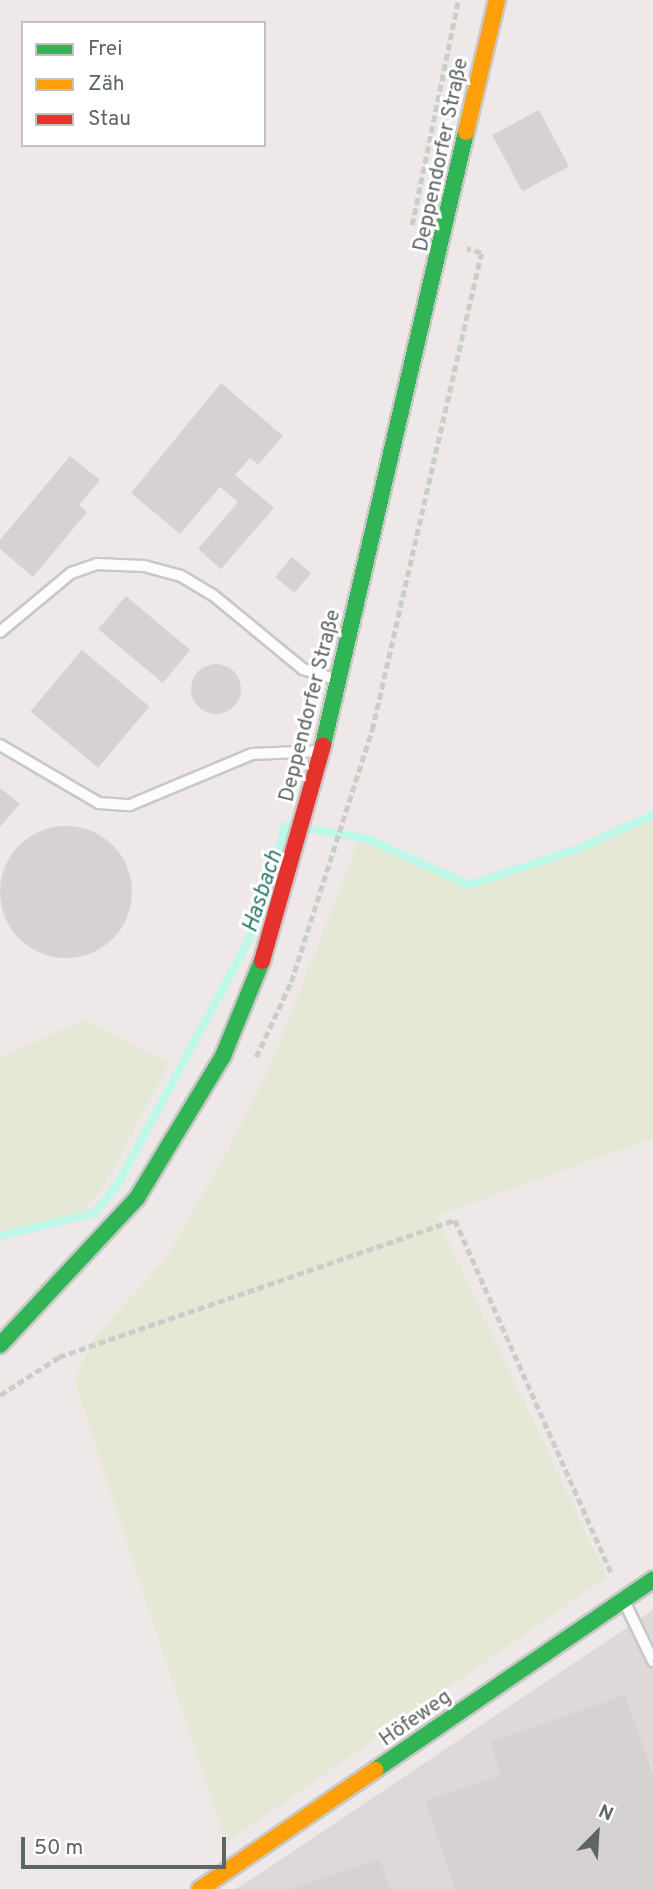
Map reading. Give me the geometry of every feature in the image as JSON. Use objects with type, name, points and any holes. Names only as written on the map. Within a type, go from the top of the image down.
[{"type":"street","name":"Deppendorfer Straße","points":[[0,1345],[137,1198],[185,1125],[259,971],[297,855],[498,0]]},
{"type":"street","name":"Höfeweg","points":[[200,1889],[653,1580]]},
{"type":"lane","points":[[0,632],[71,573],[97,564],[144,566],[202,588],[303,669],[339,681]]},
{"type":"lane","points":[[0,745],[99,803],[130,805],[252,754],[322,751]]},
{"type":"lane","points":[[624,1601],[653,1661]]},
{"type":"path","points":[[335,855],[346,817]]},
{"type":"path","points":[[0,1395],[59,1357],[455,1220],[624,1601]]},
{"type":"shaded area","points":[[653,1610],[653,1889],[235,1889],[250,1880]]},
{"type":"green space","points":[[653,812],[653,1138],[436,1216],[607,1577],[226,1843],[74,1380],[94,1338],[164,1261],[226,1154],[271,1065],[359,840],[460,885],[566,851]]},
{"type":"green space","points":[[85,1019],[169,1064],[105,1184],[82,1212],[0,1234],[0,1058]]},
{"type":"building","points":[[539,110],[569,167],[522,191],[492,135]]},
{"type":"building","points":[[221,383],[283,436],[258,465],[250,458],[235,475],[274,508],[221,569],[198,549],[238,502],[220,487],[180,534],[131,493]]},
{"type":"building","points":[[70,456],[100,480],[79,505],[87,512],[33,577],[0,549],[0,540]]},
{"type":"building","points":[[292,557],[311,573],[294,593],[275,577]]},
{"type":"building","points":[[126,596],[190,650],[163,683],[98,629]]},
{"type":"building","points":[[82,650],[149,707],[98,768],[31,711]]},
{"type":"building","points":[[216,664],[234,671],[241,689],[234,707],[216,714],[198,707],[191,689],[198,671]]},
{"type":"building","points":[[0,788],[20,804],[0,827]]},
{"type":"building","points":[[66,826],[91,831],[113,845],[127,867],[132,892],[127,917],[113,939],[91,953],[66,958],[41,953],[19,939],[5,917],[0,892],[5,867],[19,845],[41,831]]},
{"type":"building","points":[[625,1695],[653,1775],[653,1889],[455,1889],[425,1801],[501,1775],[490,1742]]},
{"type":"building","points":[[380,1859],[390,1889],[291,1889]]},
{"type":"waterway","name":"Hasbach","points":[[309,829],[368,839],[469,885],[575,850],[653,815]]},
{"type":"waterway","name":"Hasbach","points":[[0,1236],[95,1213],[118,1184],[259,921],[285,826],[296,827]]},
{"type":"traffic: fast","points":[[323,745],[466,132]]},
{"type":"traffic: fast","points":[[0,1345],[137,1198],[223,1056],[262,961]]},
{"type":"traffic: fast","points":[[375,1770],[653,1580]]},
{"type":"traffic: slow","points":[[466,132],[497,0]]},
{"type":"traffic: slow","points":[[200,1889],[375,1770]]},
{"type":"traffic: jam","points":[[262,961],[323,745]]}]
